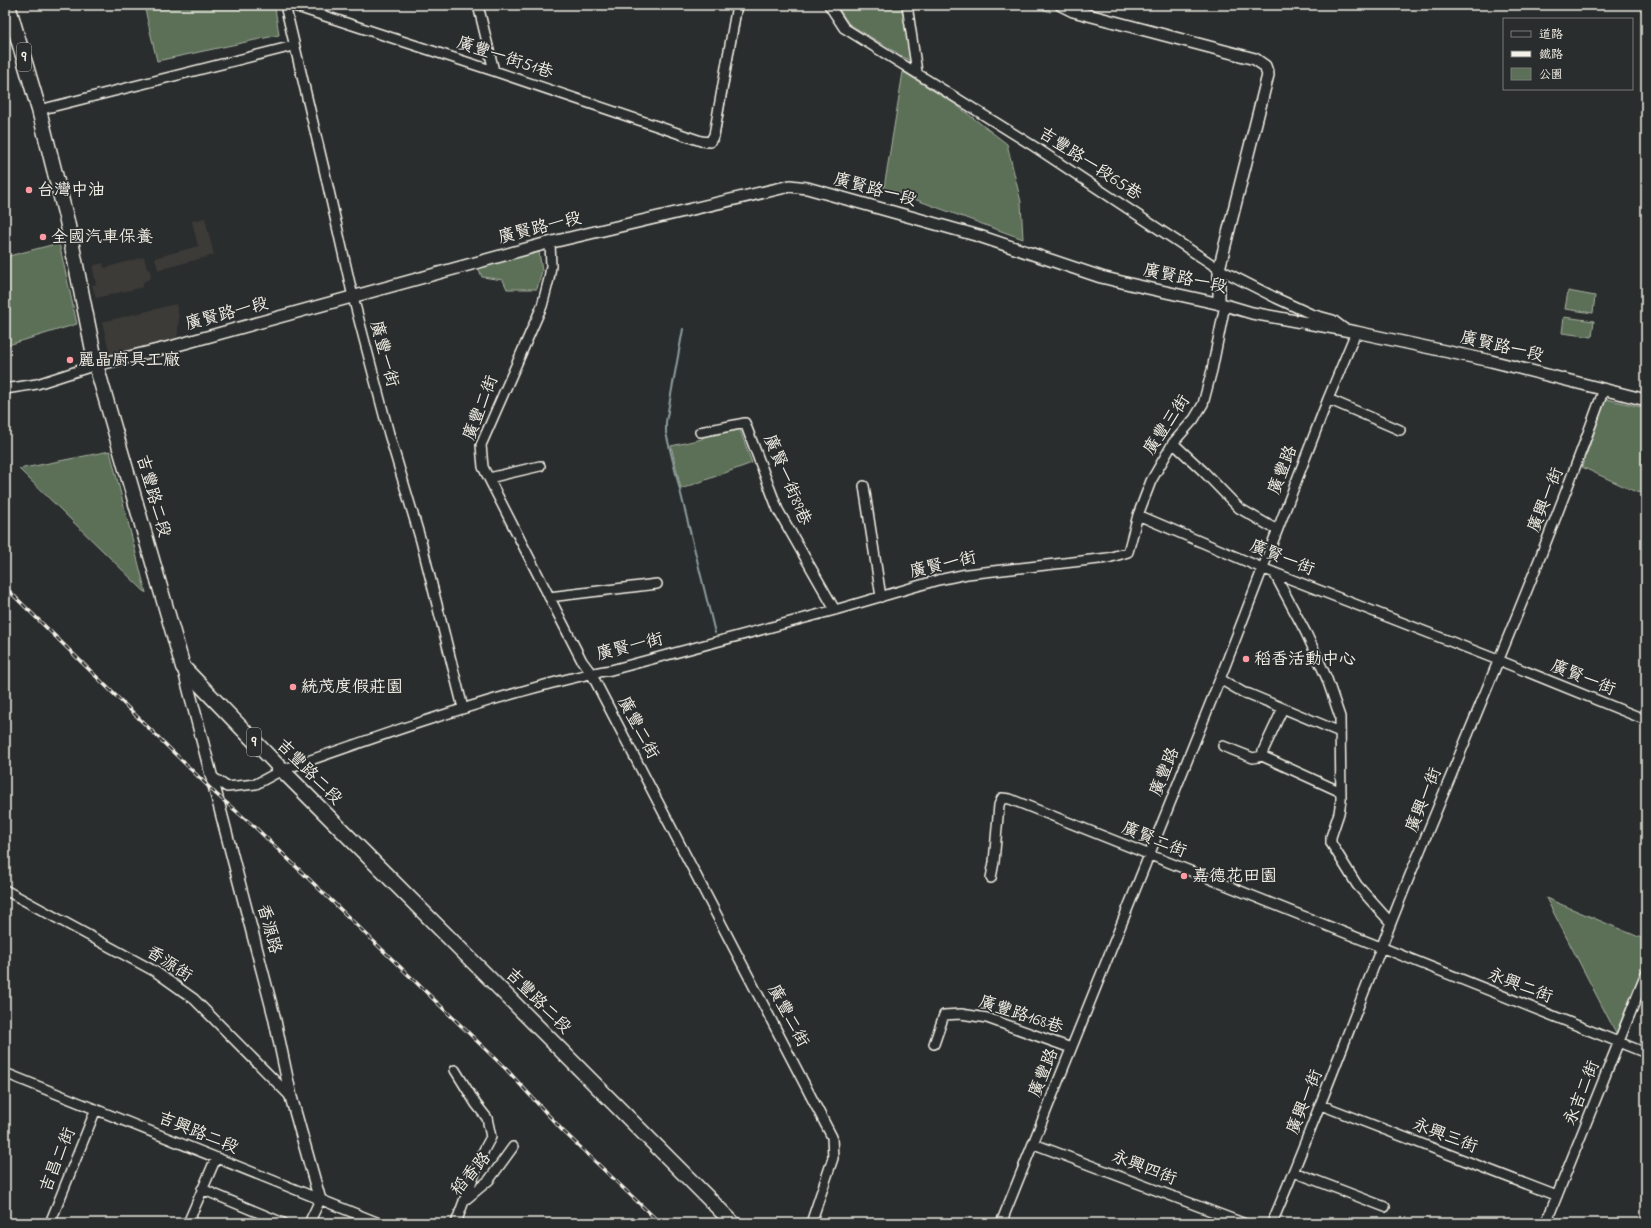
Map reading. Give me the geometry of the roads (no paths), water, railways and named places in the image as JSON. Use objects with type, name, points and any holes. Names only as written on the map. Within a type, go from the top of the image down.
[{"type":"main road","name":"9","points":[[8,5],[38,110]]},
{"type":"main road","name":"吉豐路二段","points":[[38,110],[67,221],[96,365],[183,667],[282,770],[734,1223]]},
{"type":"street","name":"廣豐一街","points":[[284,5],[324,169],[352,297],[389,434],[422,541],[463,708]]},
{"type":"street","name":"廣豐一街51巷","points":[[291,5],[494,71],[701,142],[710,142],[714,135],[737,5]]},
{"type":"street","points":[[478,5],[494,71]]},
{"type":"street","name":"吉豐路一段65巷","points":[[829,5],[844,28],[917,72],[1035,147],[1219,269],[1310,314],[1333,320],[1351,331]]},
{"type":"street","points":[[907,5],[917,72]]},
{"type":"street","name":"廣豐三街","points":[[1061,5],[1073,11],[1256,59],[1265,66],[1268,75],[1219,269],[1222,304],[1212,370],[1203,404],[1194,418],[1173,443],[1151,481],[1138,515]]},
{"type":"street","points":[[38,110],[293,46]]},
{"type":"street","name":"廣賢路一段","points":[[96,365],[132,355],[148,353],[550,243],[790,186],[807,188],[980,236],[1101,277],[1252,312],[1351,331],[1491,361],[1646,400]]},
{"type":"street","name":"廣豐二街","points":[[550,243],[551,266],[542,306],[481,445],[483,467],[582,661],[591,673],[832,1137],[833,1158],[811,1223]]},
{"type":"street","name":"廣豐路","points":[[1001,1223],[1220,679],[1328,399],[1351,331]]},
{"type":"street","points":[[5,389],[37,384],[96,365]]},
{"type":"street","name":"廣興一街","points":[[1272,1223],[1321,1106],[1391,923],[1573,476],[1604,390]]},
{"type":"street","points":[[1328,399],[1400,430]]},
{"type":"street","name":"廣賢一街89巷","points":[[700,432],[745,423],[778,510],[834,610]]},
{"type":"street","points":[[1173,443],[1239,508],[1277,530]]},
{"type":"street","points":[[489,478],[540,466]]},
{"type":"street","points":[[864,486],[881,597]]},
{"type":"street","name":"廣賢一街","points":[[211,776],[227,787],[256,784],[282,770],[463,708],[834,610],[938,580],[967,574],[1108,558],[1125,554],[1128,552],[1138,515],[1274,573],[1498,660],[1646,720]]},
{"type":"street","points":[[1274,573],[1306,633],[1327,679],[1340,717],[1339,813],[1332,832],[1331,843],[1357,885],[1391,923]]},
{"type":"street","points":[[549,597],[657,584]]},
{"type":"street","name":"香源路","points":[[183,667],[274,1016],[291,1097],[320,1200]]},
{"type":"street","points":[[1220,679],[1244,693],[1340,732]]},
{"type":"street","points":[[1262,756],[1283,708]]},
{"type":"street","points":[[1223,746],[1253,758],[1262,756],[1340,792]]},
{"type":"street","name":"廣賢二街","points":[[991,878],[1000,805],[1002,798],[1010,799],[1382,949]]},
{"type":"street","name":"香源街","points":[[5,890],[156,972],[189,996],[291,1097]]},
{"type":"street","name":"永興二街","points":[[1382,949],[1646,1053]]},
{"type":"street","name":"永吉二街","points":[[1546,1223],[1646,974]]},
{"type":"street","name":"廣豐路168巷","points":[[934,1044],[944,1015],[961,1014],[987,1018],[1071,1048]]},
{"type":"street","points":[[455,1070],[476,1104],[487,1118],[491,1136],[464,1201]]},
{"type":"street","name":"吉興路二段","points":[[5,1073],[379,1223]]},
{"type":"street","name":"永興三街","points":[[1321,1106],[1557,1196]]},
{"type":"street","name":"吉昌二街","points":[[50,1223],[96,1109]]},
{"type":"street","name":"永興四街","points":[[1034,1144],[1243,1223]]},
{"type":"street","name":"稻香路","points":[[456,1223],[464,1201],[489,1180],[513,1147]]},
{"type":"street","points":[[188,1223],[216,1158]]},
{"type":"street","points":[[1294,1172],[1385,1207]]},
{"type":"street","points":[[202,1189],[284,1223]]},
{"type":"street","points":[[309,1223],[320,1200]]},
{"type":"waterway","points":[[718,142],[741,10]]},
{"type":"waterway","points":[[683,329],[666,422],[666,433],[715,633]]},
{"type":"railway","points":[[5,587],[216,794],[256,828],[506,1069],[562,1130],[660,1223]]},
{"type":"place","name":"台灣中油","points":[[29,190]]},
{"type":"place","name":"全國汽車保養","points":[[43,237]]},
{"type":"place","name":"麗晶廚具工廠","points":[[70,360]]},
{"type":"place","name":"稻香活動中心","points":[[1246,659]]},
{"type":"place","name":"統茂度假莊園","points":[[293,687]]},
{"type":"place","name":"嘉德花田園","points":[[1184,876]]}]
